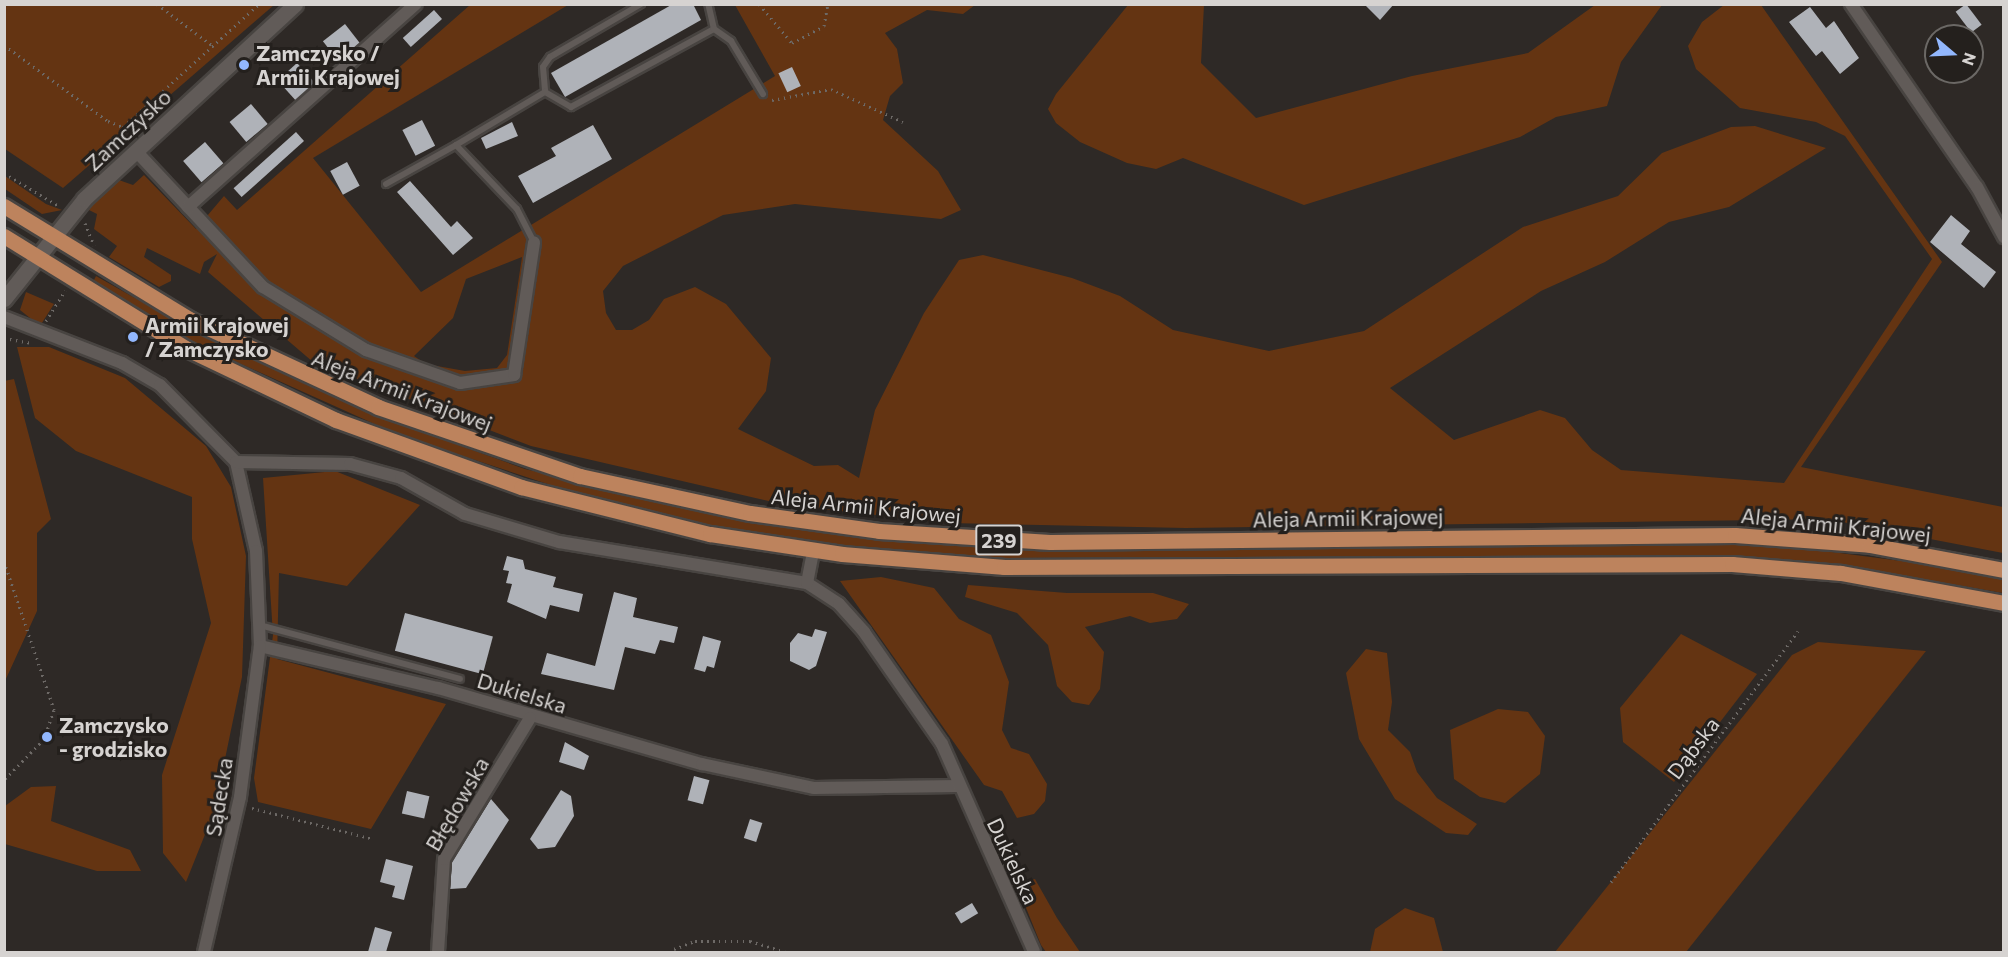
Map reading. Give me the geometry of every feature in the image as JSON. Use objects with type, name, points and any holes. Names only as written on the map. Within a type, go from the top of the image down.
[{"type":"main road","name":"Aleja Armii Krajowej","points":[[4,206],[52,237],[220,335],[387,411],[569,473],[750,513],[879,531],[1050,542],[1756,536],[1869,545],[2004,570]]},
{"type":"main road","name":"239","points":[[4,236],[187,349],[397,444],[579,504],[813,551],[1060,569],[1732,564],[1852,575],[2004,603]]},
{"type":"street","name":"Zamczysko","points":[[4,299],[72,213],[295,4]]},
{"type":"street","points":[[188,207],[416,4]]},
{"type":"street","points":[[1851,4],[1977,187],[2004,237]]},
{"type":"street","points":[[136,151],[263,287],[366,350],[460,383],[514,375],[534,243]]},
{"type":"street","points":[[4,317],[122,363],[160,385],[236,462],[256,551],[260,646]]},
{"type":"street","name":"Dukielska","points":[[236,462],[350,464],[401,478],[465,514],[559,542],[807,583],[839,604],[864,632],[942,744],[957,786],[1034,952]]},
{"type":"street","points":[[807,583],[813,551]]},
{"type":"street","name":"Dukielska","points":[[260,646],[438,688],[530,718],[814,788],[957,786]]},
{"type":"street","name":"Sądecka","points":[[204,952],[238,805],[260,646]]},
{"type":"street","name":"Błędowska","points":[[438,952],[444,859],[530,718]]},
{"type":"lane","points":[[545,92],[543,67],[550,57],[641,4]]},
{"type":"lane","points":[[708,4],[714,29],[731,41],[763,94]]},
{"type":"lane","points":[[545,92],[571,107],[714,29]]},
{"type":"lane","points":[[386,184],[545,92]]},
{"type":"lane","points":[[456,145],[517,209],[534,243]]},
{"type":"lane","points":[[260,625],[460,679]]},
{"type":"path","points":[[157,4],[213,46]]},
{"type":"path","points":[[4,45],[108,121],[123,127],[259,4]]},
{"type":"path","points":[[759,4],[792,43],[824,26],[828,4]]},
{"type":"path","points":[[763,94],[773,101],[795,100],[831,89],[903,122]]},
{"type":"path","points":[[4,173],[72,213]]},
{"type":"path","points":[[4,561],[25,635],[54,710],[44,739],[4,780]]},
{"type":"path","name":"Dąbska","points":[[1611,882],[1798,632]]},
{"type":"path","points":[[238,805],[370,838]]},
{"type":"path","points":[[674,949],[695,941],[750,941],[785,952]]},
{"type":"shaded area","points":[[4,5],[274,5],[63,188],[5,149]]},
{"type":"shaded area","points":[[470,5],[568,5],[313,158],[421,292],[775,76],[735,5],[975,5],[963,14],[927,10],[885,33],[897,49],[903,83],[890,96],[883,120],[938,171],[961,210],[941,219],[795,204],[723,215],[623,266],[603,291],[606,313],[616,330],[632,330],[649,320],[664,299],[695,287],[726,304],[771,358],[766,391],[738,429],[814,466],[838,465],[859,478],[875,410],[924,313],[959,260],[983,255],[1072,278],[1120,296],[1173,330],[1269,351],[1364,331],[1523,227],[1618,196],[1662,153],[1731,127],[1755,126],[1826,148],[1729,207],[1669,222],[1605,262],[1541,291],[1390,388],[1454,440],[1540,410],[1565,418],[1592,450],[1621,470],[1784,483],[1932,259],[1845,136],[1816,122],[1740,108],[1696,69],[1688,46],[1702,22],[1724,5],[1761,5],[1942,262],[1801,467],[2003,507],[2003,553],[1826,519],[1186,528],[949,523],[786,505],[531,446],[313,362],[208,272],[217,254],[204,262],[200,274],[147,248],[144,257],[171,275],[171,281],[159,287],[109,257],[117,246],[94,229],[97,214],[87,209],[116,179],[133,185],[144,175],[196,229],[224,196],[237,210]],"holes":[[[522,257],[507,355],[497,368],[465,371],[426,364],[414,356],[453,318],[466,279]]]},
{"type":"shaded area","points":[[1128,5],[1204,5],[1201,63],[1256,118],[1412,76],[1528,53],[1595,5],[1662,5],[1621,62],[1607,106],[1556,117],[1520,137],[1304,205],[1183,158],[1156,169],[1127,163],[1080,142],[1056,123],[1048,109],[1056,94]]},
{"type":"shaded area","points":[[5,176],[46,204],[62,210],[42,214],[5,189]]},
{"type":"shaded area","points":[[96,276],[188,328],[375,415],[525,469],[750,522],[878,540],[1050,550],[1599,542],[1786,546],[1955,568],[2003,579],[2003,593],[1842,565],[1732,556],[1004,558],[842,546],[713,526],[581,495],[399,435],[201,346],[92,284]]},
{"type":"shaded area","points":[[26,292],[54,304],[40,326],[20,310]]},
{"type":"shaded area","points":[[17,347],[49,347],[125,378],[206,446],[231,487],[246,556],[242,677],[214,812],[186,882],[163,853],[162,775],[211,623],[192,539],[192,497],[76,451],[35,418]]},
{"type":"shaded area","points":[[14,379],[51,519],[37,533],[37,611],[5,681],[4,381]]},
{"type":"shaded area","points":[[335,471],[420,505],[347,586],[279,573],[277,659],[446,704],[371,829],[258,802],[254,778],[273,635],[263,478]]},
{"type":"shaded area","points":[[881,577],[934,588],[959,619],[991,635],[1009,682],[1002,730],[1011,748],[1029,754],[1047,784],[1045,801],[1034,814],[1017,818],[1002,791],[984,785],[840,581]]},
{"type":"shaded area","points":[[968,585],[1067,593],[1153,593],[1189,604],[1177,619],[1150,623],[1130,616],[1085,627],[1104,652],[1100,689],[1089,705],[1072,702],[1057,686],[1048,645],[1017,613],[965,597]]},
{"type":"shaded area","points":[[1681,634],[1757,674],[1674,782],[1623,742],[1620,708]]},
{"type":"shaded area","points":[[1818,642],[1926,651],[1686,952],[1555,952],[1792,655]]},
{"type":"shaded area","points":[[1366,649],[1387,653],[1392,702],[1388,730],[1410,752],[1417,772],[1437,798],[1477,824],[1468,835],[1446,833],[1395,799],[1359,739],[1346,673]]},
{"type":"shaded area","points":[[1498,709],[1528,712],[1545,736],[1540,774],[1505,803],[1480,797],[1454,779],[1450,730]]},
{"type":"shaded area","points":[[56,786],[51,821],[130,850],[141,871],[97,871],[5,844],[5,806],[31,787]]},
{"type":"shaded area","points":[[1035,879],[1080,952],[1046,952],[1041,945],[1016,883]]},
{"type":"shaded area","points":[[1405,908],[1434,918],[1443,952],[1370,952],[1375,929]]},
{"type":"building","points":[[673,4],[693,4],[701,20],[565,97],[551,73]]},
{"type":"building","points":[[1364,4],[1394,4],[1380,20]]},
{"type":"building","points":[[1966,4],[1981,24],[1965,24],[1956,12]]},
{"type":"building","points":[[1810,7],[1826,28],[1834,21],[1859,58],[1840,74],[1822,51],[1816,56],[1789,22]]},
{"type":"building","points":[[434,10],[442,19],[411,47],[403,38]]},
{"type":"building","points":[[345,24],[360,43],[338,60],[323,41]]},
{"type":"building","points":[[297,63],[315,83],[296,100],[278,80]]},
{"type":"building","points":[[792,67],[801,86],[787,92],[778,73]]},
{"type":"building","points":[[251,104],[268,124],[246,142],[230,122]]},
{"type":"building","points":[[422,120],[435,146],[416,156],[402,130]]},
{"type":"building","points":[[512,122],[518,136],[486,149],[481,138]]},
{"type":"building","points":[[593,125],[612,159],[533,203],[518,176],[556,156],[551,148]]},
{"type":"building","points":[[296,132],[304,141],[242,197],[234,188]]},
{"type":"building","points":[[205,142],[223,163],[201,182],[183,161]]},
{"type":"building","points":[[347,162],[360,186],[343,195],[330,171]]},
{"type":"building","points":[[410,181],[451,227],[457,221],[473,238],[453,255],[397,192]]},
{"type":"building","points":[[1951,215],[1970,231],[1961,244],[1996,272],[1984,288],[1930,242]]},
{"type":"building","points":[[507,556],[523,560],[525,569],[556,577],[553,587],[583,594],[579,612],[550,605],[546,619],[507,602],[512,584],[506,583],[509,571],[503,570]]},
{"type":"building","points":[[614,592],[637,598],[633,617],[678,627],[674,643],[660,640],[655,654],[625,647],[614,690],[541,674],[547,653],[595,666]]},
{"type":"building","points":[[405,613],[493,637],[483,674],[395,651]]},
{"type":"building","points":[[815,629],[827,632],[816,666],[809,670],[790,661],[790,643],[798,633],[812,637]]},
{"type":"building","points":[[703,636],[721,641],[714,668],[707,666],[705,672],[694,669]]},
{"type":"building","points":[[565,742],[589,756],[584,770],[559,762]]},
{"type":"building","points":[[694,776],[709,780],[703,804],[688,800]]},
{"type":"building","points":[[561,790],[571,796],[574,816],[555,847],[538,849],[530,839]]},
{"type":"building","points":[[407,791],[429,796],[424,819],[402,813]]},
{"type":"building","points":[[491,799],[509,820],[466,888],[450,889],[452,862]]},
{"type":"building","points":[[750,819],[762,823],[756,842],[744,838]]},
{"type":"building","points":[[386,859],[413,866],[404,900],[392,897],[395,886],[380,882]]},
{"type":"building","points":[[972,903],[978,913],[961,924],[955,913]]},
{"type":"building","points":[[375,927],[392,932],[386,952],[368,952]]},
{"type":"place","name":"Zamczysko / Armii Krajowej","points":[[244,65]]},
{"type":"place","name":"Armii Krajowej / Zamczysko","points":[[133,337]]},
{"type":"place","name":"Zamczysko - grodzisko","points":[[47,737]]}]
